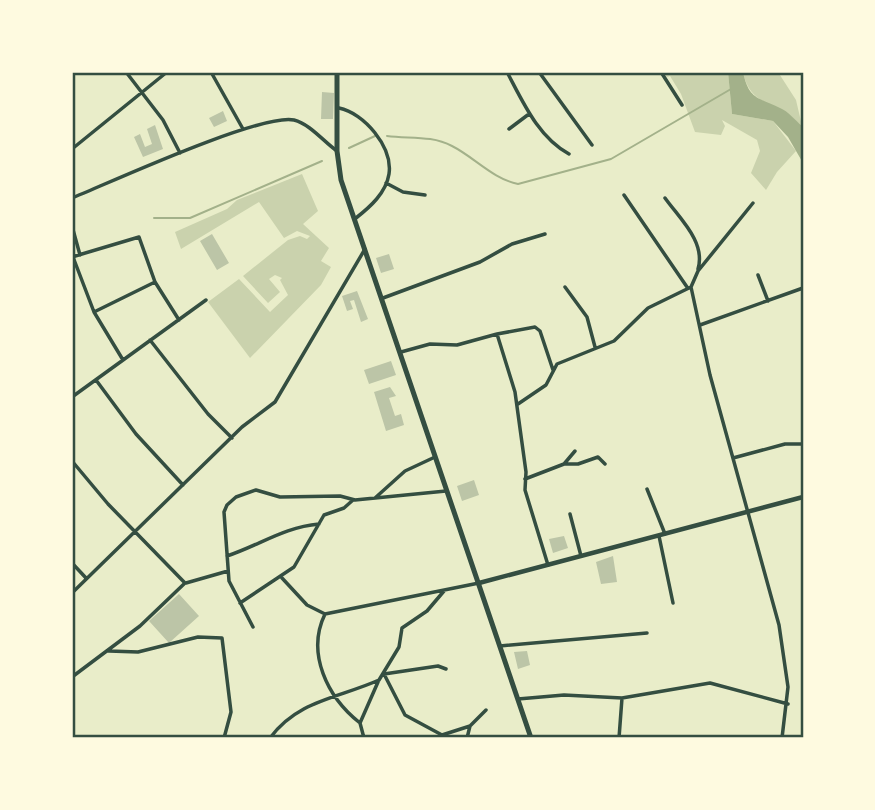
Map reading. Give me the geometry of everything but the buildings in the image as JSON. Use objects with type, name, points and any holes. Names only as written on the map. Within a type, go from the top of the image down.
[{"type":"main road","points":[[338,72],[337,152],[341,180],[531,738]]},
{"type":"street","points":[[126,72],[163,120],[180,153]]},
{"type":"street","points":[[72,149],[167,72]]},
{"type":"street","points":[[211,72],[243,129]]},
{"type":"street","points":[[338,72],[356,72]]},
{"type":"street","points":[[507,72],[529,114],[550,141],[569,154]]},
{"type":"street","points":[[539,72],[592,145]]},
{"type":"street","points":[[661,72],[682,106]]},
{"type":"street","points":[[339,108],[352,111],[375,134],[387,158],[389,171],[386,183],[373,205],[356,218]]},
{"type":"street","points":[[509,129],[529,114]]},
{"type":"street","points":[[72,198],[243,129],[277,121],[297,121],[337,152]]},
{"type":"street","points":[[386,183],[403,192],[425,195]]},
{"type":"street","points":[[624,195],[689,287],[746,510],[779,625],[786,662],[788,704],[782,738]]},
{"type":"street","points":[[665,198],[699,246],[701,258],[698,271]]},
{"type":"street","points":[[518,405],[546,385],[557,364],[614,341],[649,308],[689,287],[698,271],[752,203]]},
{"type":"street","points":[[72,226],[80,255]]},
{"type":"street","points":[[383,298],[480,262],[512,244],[545,234]]},
{"type":"street","points":[[123,360],[94,312],[72,257],[139,237],[155,282],[179,320]]},
{"type":"street","points":[[72,593],[232,438],[275,402],[366,248]]},
{"type":"street","points":[[758,275],[768,301]]},
{"type":"street","points":[[94,312],[155,282]]},
{"type":"street","points":[[565,287],[587,317],[595,347]]},
{"type":"street","points":[[700,325],[803,288]]},
{"type":"street","points":[[72,397],[206,299]]},
{"type":"street","points":[[401,352],[430,344],[457,345],[536,327],[540,331],[553,372]]},
{"type":"street","points":[[498,334],[518,405],[525,491],[548,565]]},
{"type":"street","points":[[150,340],[208,414],[232,438]]},
{"type":"street","points":[[96,380],[136,434],[183,485]]},
{"type":"street","points":[[733,458],[785,444],[803,444]]},
{"type":"street","points":[[564,464],[575,451]]},
{"type":"street","points":[[374,499],[405,471],[436,456]]},
{"type":"street","points":[[525,479],[564,464],[578,464],[598,457],[605,464]]},
{"type":"street","points":[[72,461],[134,532],[185,583]]},
{"type":"street","points":[[647,489],[662,535],[673,603]]},
{"type":"street","points":[[253,627],[229,582],[227,557],[225,508],[247,491],[261,491],[280,497],[340,496],[353,500],[448,491]]},
{"type":"street","points":[[282,578],[307,605],[325,614],[479,583],[746,510],[803,498]]},
{"type":"street","points":[[240,603],[282,578],[294,567],[324,515],[344,508],[353,500]]},
{"type":"street","points":[[570,514],[581,556]]},
{"type":"street","points":[[227,557],[261,544],[270,535],[299,526],[319,524]]},
{"type":"street","points":[[72,563],[86,578]]},
{"type":"street","points":[[72,677],[140,626],[185,583],[228,571]]},
{"type":"street","points":[[360,723],[379,680],[399,647],[402,628],[427,611],[444,591]]},
{"type":"street","points":[[325,614],[317,629],[317,653],[323,675],[360,723],[364,738]]},
{"type":"street","points":[[500,646],[647,633]]},
{"type":"street","points":[[107,651],[138,652],[198,637],[222,638],[231,712],[224,738]]},
{"type":"street","points":[[384,674],[438,666],[446,669]]},
{"type":"street","points":[[384,674],[405,715],[442,735],[470,726],[486,710]]},
{"type":"street","points":[[270,738],[282,722],[335,694],[379,680]]},
{"type":"street","points":[[518,699],[564,695],[622,698],[718,683],[788,704]]},
{"type":"street","points":[[619,738],[622,698]]},
{"type":"street","points":[[467,738],[470,726]]},
{"type":"shaded area","points":[[662,72],[728,72],[732,114],[773,121],[796,151],[777,172],[766,190],[751,173],[760,151],[757,140],[722,120],[725,126],[721,135],[695,132],[681,94],[670,76],[667,77]]},
{"type":"shaded area","points":[[728,72],[743,72],[752,93],[786,111],[802,126],[803,163],[788,137],[773,121],[732,114]]},
{"type":"shaded area","points":[[743,72],[778,72],[796,100],[803,130],[787,113],[753,94]]},
{"type":"shaded area","points":[[302,174],[318,211],[303,224],[329,248],[321,261],[331,267],[321,285],[250,358],[208,302],[239,279],[270,312],[288,295],[280,280],[282,278],[275,275],[269,279],[280,292],[268,303],[243,276],[288,240],[300,236],[307,239],[310,236],[297,231],[284,238],[259,202],[181,249],[175,232],[227,209],[237,200]]},
{"type":"waterway","points":[[387,136],[444,143],[492,173],[518,184],[611,159],[731,89]]},
{"type":"waterway","points":[[349,148],[375,136]]},
{"type":"waterway","points":[[154,218],[190,218],[322,161]]}]
